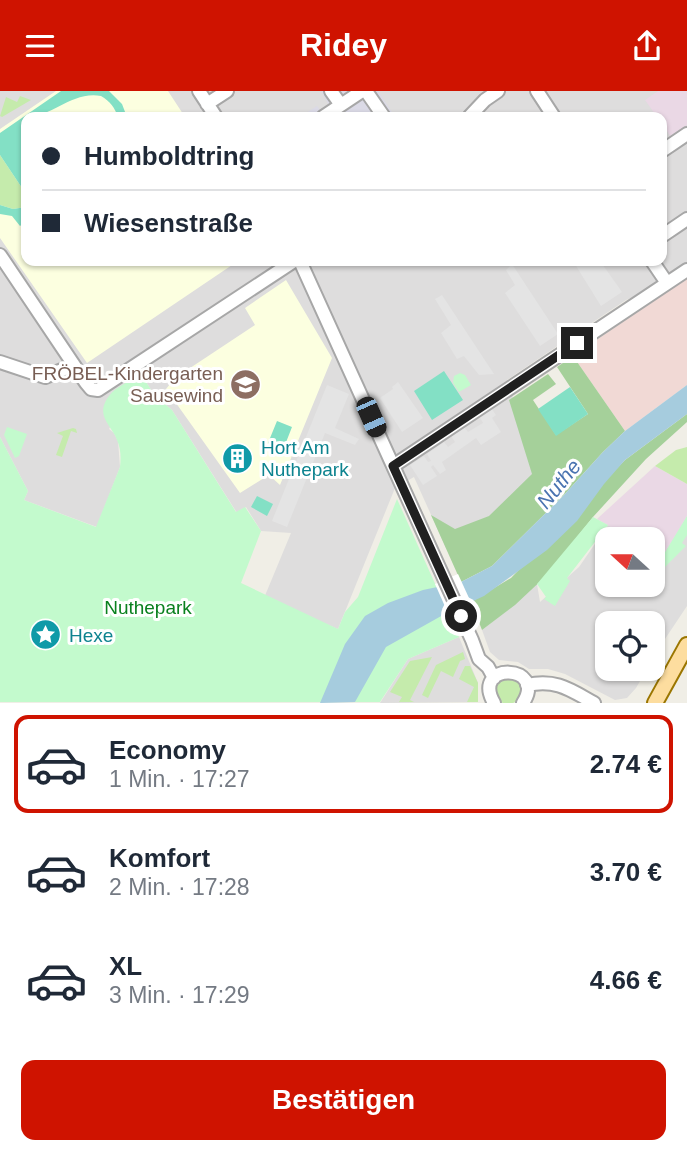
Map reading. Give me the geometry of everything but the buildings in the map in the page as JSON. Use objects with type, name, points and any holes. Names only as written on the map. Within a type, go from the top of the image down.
[{"type":"main road","points":[[655,702],[687,645]]},
{"type":"street","points":[[199,91],[213,112]]},
{"type":"street","points":[[207,104],[227,91]]},
{"type":"street","points":[[331,91],[341,105]]},
{"type":"street","points":[[330,112],[364,91],[380,112]]},
{"type":"street","points":[[474,112],[498,91]]},
{"type":"street","points":[[537,91],[551,112]]},
{"type":"street","points":[[667,148],[687,134]]},
{"type":"street","points":[[667,233],[687,219]]},
{"type":"street","points":[[0,255],[88,387],[97,390],[286,266]]},
{"type":"street","points":[[302,266],[479,659],[488,667],[494,678]]},
{"type":"street","points":[[655,266],[667,283]]},
{"type":"street","points":[[393,466],[687,270]]},
{"type":"street","points":[[0,362],[45,377],[74,365]]},
{"type":"street","points":[[494,702],[489,690],[494,678],[504,672],[516,673],[527,685],[528,692],[523,702]]},
{"type":"street","points":[[527,685],[545,682],[559,684],[594,702]]},
{"type":"shaded area","points":[[0,91],[687,91],[687,270],[667,283],[626,300],[507,380],[541,480],[446,548],[414,477],[395,488],[338,629],[264,598],[291,533],[261,531],[246,507],[237,513],[172,410],[155,396],[141,374],[109,429],[118,441],[120,467],[97,527],[24,500],[28,491],[0,437]]},
{"type":"shaded area","points":[[56,91],[168,91],[182,112],[25,112]]},
{"type":"shaded area","points":[[321,91],[378,91],[392,112],[308,112],[317,106],[320,110],[329,105]]},
{"type":"shaded area","points":[[658,91],[687,91],[687,125],[670,136],[667,131],[667,112],[653,112],[645,100]]},
{"type":"shaded area","points":[[21,115],[21,266],[231,266],[87,363],[0,238],[0,129]]},
{"type":"shaded area","points":[[513,266],[558,334],[540,346],[505,293],[515,285],[506,270]]},
{"type":"shaded area","points":[[576,266],[604,266],[622,292],[601,306]]},
{"type":"shaded area","points":[[687,278],[687,385],[625,431],[573,356]]},
{"type":"shaded area","name":"FRÖBEL-Kindergarten Sausewind","points":[[286,280],[332,358],[280,485],[269,475],[240,493],[166,389],[175,378],[255,325],[245,308]]},
{"type":"shaded area","points":[[442,295],[494,374],[479,375],[464,356],[457,359],[441,333],[451,325],[435,299]]},
{"type":"shaded area","points":[[398,382],[423,418],[402,432],[380,398]]},
{"type":"shaded area","points":[[327,385],[349,394],[335,428],[359,439],[355,445],[325,433],[287,527],[272,521]]},
{"type":"shaded area","points":[[491,408],[496,415],[492,418],[501,432],[481,445],[476,438],[442,462],[446,470],[440,474],[433,465],[431,467],[437,476],[423,485],[410,465],[424,456],[428,462],[431,461],[427,454],[444,442],[448,447],[455,442],[451,436],[464,427],[468,432],[483,423],[479,416]]},
{"type":"shaded area","points":[[655,466],[687,484],[687,516],[665,554],[665,527],[611,527],[597,519]]},
{"type":"shaded area","points":[[687,516],[687,606],[665,639],[665,611],[595,611],[595,681],[640,681],[627,698],[615,700],[565,674],[548,669],[529,669],[518,662],[499,660],[490,652],[482,630],[537,584],[540,602],[579,567],[595,544],[595,597],[665,597],[665,554]]},
{"type":"shaded area","points":[[459,637],[478,683],[478,702],[380,703],[408,659]]},
{"type":"green space","points":[[61,91],[109,91],[122,104],[125,112],[116,112],[112,105],[101,96],[90,95],[71,100],[47,112],[30,112]]},
{"type":"green space","points":[[20,96],[31,100],[0,116],[6,97],[17,102]]},
{"type":"green space","points":[[21,119],[21,186],[0,155],[0,133]]},
{"type":"green space","points":[[0,155],[21,186],[21,208],[13,209],[0,205]]},
{"type":"green space","points":[[0,205],[13,209],[21,208],[21,225],[12,216],[0,214]]},
{"type":"green space","points":[[573,356],[625,431],[492,566],[461,582],[431,515],[455,529],[489,516],[532,474],[509,400],[548,374],[556,384],[533,400],[556,435],[588,414],[557,367]]},
{"type":"green space","points":[[444,371],[463,400],[432,420],[414,391]]},
{"type":"green space","points":[[460,373],[465,375],[471,385],[459,392],[453,383],[454,376]]},
{"type":"green space","name":"Nuthepark","points":[[141,374],[155,396],[172,410],[236,512],[245,507],[261,531],[241,583],[338,629],[345,612],[358,597],[397,499],[459,637],[408,659],[380,702],[0,702],[0,437],[28,491],[24,500],[96,527],[120,467],[118,443],[103,409],[115,390]]},
{"type":"green space","points":[[570,387],[588,414],[556,436],[538,409]]},
{"type":"green space","points":[[687,414],[687,422],[646,459],[593,517],[546,576],[515,605],[482,630],[471,602],[511,578],[625,460]]},
{"type":"green space","points":[[277,421],[292,427],[283,450],[268,443]]},
{"type":"green space","points":[[7,427],[27,434],[19,456],[15,458],[4,435]]},
{"type":"green space","points":[[73,428],[77,433],[71,431],[62,457],[56,455],[63,436],[57,433]]},
{"type":"green space","points":[[687,447],[687,484],[655,466],[676,450]]},
{"type":"green space","points":[[257,496],[273,504],[267,516],[251,507]]},
{"type":"green space","points":[[687,516],[687,535],[682,543],[686,546],[665,567],[665,552]]},
{"type":"green space","points":[[593,517],[608,525],[595,527],[595,542],[567,578],[570,581],[555,606],[544,599],[546,597],[537,584]]},
{"type":"green space","points":[[463,652],[465,659],[460,661],[453,677],[441,671],[428,698],[422,695],[436,665]]},
{"type":"green space","points":[[432,657],[410,700],[414,702],[399,702],[402,697],[390,692],[410,661]]},
{"type":"green space","points":[[465,666],[470,666],[478,683],[478,702],[467,702],[474,687],[459,679]]},
{"type":"green space","points":[[503,679],[513,679],[520,686],[520,696],[513,703],[503,703],[496,696],[496,686]]},
{"type":"water","points":[[687,385],[687,414],[625,460],[577,521],[547,550],[484,596],[386,647],[355,702],[320,703],[345,644],[365,616],[388,603],[423,590],[461,582],[492,566],[625,431]]},
{"type":"pier","points":[[458,574],[474,609],[451,620],[435,584]]},
{"type":"place","name":"FRÖBEL-Kindergarten Sausewind","points":[[246,384]]},
{"type":"place","name":"Hort Am Nuthepark","points":[[238,458]]},
{"type":"place","name":"Hexe","points":[[46,635]]},
{"type":"route","points":[[461,616],[393,466],[577,343]]},
{"type":"water label","name":"Nuthe","points":[[559,484]]}]
